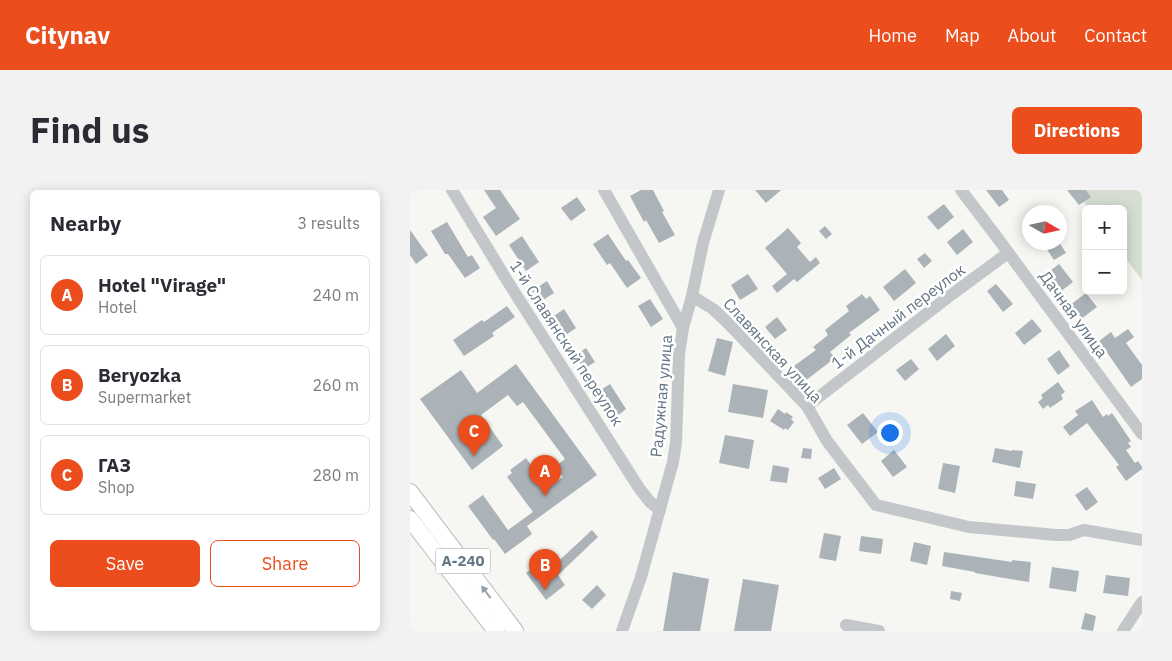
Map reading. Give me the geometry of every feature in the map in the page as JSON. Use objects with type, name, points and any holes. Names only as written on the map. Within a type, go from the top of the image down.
[{"type":"main road","name":"А-240","points":[[410,492],[515,631]]},
{"type":"main road","name":"А-240","points":[[410,519],[496,631]]},
{"type":"street","name":"1-й Славянский переулок","points":[[452,190],[639,488],[650,502],[660,510]]},
{"type":"street","points":[[604,190],[683,328]]},
{"type":"street","name":"Радужная улица","points":[[622,631],[641,578],[673,462],[676,442],[678,368],[683,328],[703,243],[718,190]]},
{"type":"street","name":"Дачная улица","points":[[961,190],[1142,434]]},
{"type":"street","name":"1-й Дачный переулок","points":[[807,406],[1008,253]]},
{"type":"street","name":"Славянская улица","points":[[692,296],[714,309],[807,406],[828,441],[876,505],[969,526],[1056,535],[1069,535],[1084,530],[1142,540]]},
{"type":"street","points":[[1123,631],[1142,602]]},
{"type":"street","points":[[846,625],[879,631]]},
{"type":"shaded area","points":[[1075,190],[1142,190],[1142,280],[1127,260],[1127,205],[1086,205]]},
{"type":"building","points":[[484,190],[500,190],[520,219],[496,236],[483,217],[496,208]]},
{"type":"building","points":[[641,190],[653,190],[664,211],[662,212],[675,235],[659,243],[646,220],[644,222],[630,196]]},
{"type":"building","points":[[755,190],[781,190],[766,203]]},
{"type":"building","points":[[986,190],[1002,190],[1009,200],[999,207]]},
{"type":"building","points":[[1067,190],[1086,190],[1091,197],[1079,205]]},
{"type":"building","points":[[577,197],[586,210],[571,221],[561,208]]},
{"type":"building","points":[[944,204],[954,217],[938,230],[927,217]]},
{"type":"building","points":[[447,222],[468,257],[472,255],[480,268],[465,278],[448,254],[445,254],[431,231]]},
{"type":"building","points":[[825,226],[832,234],[826,239],[819,231]]},
{"type":"building","points":[[788,228],[801,243],[797,247],[810,262],[816,257],[820,263],[797,282],[794,279],[777,293],[772,286],[787,274],[765,248]]},
{"type":"building","points":[[963,229],[973,242],[957,255],[947,242]]},
{"type":"building","points":[[410,230],[428,255],[416,264],[410,255]]},
{"type":"building","points":[[608,234],[626,261],[628,260],[641,278],[627,288],[610,263],[607,265],[593,244]]},
{"type":"building","points":[[522,236],[539,262],[526,271],[509,245]]},
{"type":"building","points":[[1047,250],[1064,250],[1066,253],[1054,260]]},
{"type":"building","points":[[925,253],[932,261],[924,268],[917,259]]},
{"type":"building","points":[[1059,264],[1073,282],[1060,292],[1046,274]]},
{"type":"building","points":[[905,269],[916,283],[894,301],[883,287]]},
{"type":"building","points":[[748,274],[758,289],[740,300],[731,285]]},
{"type":"building","points":[[547,281],[554,293],[540,302],[532,291]]},
{"type":"building","points":[[996,284],[1013,304],[1003,312],[987,291]]},
{"type":"building","points":[[862,294],[866,299],[870,296],[880,310],[849,333],[851,335],[830,352],[835,358],[805,381],[794,366],[816,350],[813,347],[828,335],[825,330],[849,311],[846,306]]},
{"type":"building","points":[[1083,295],[1088,295],[1097,307],[1081,319],[1070,305]]},
{"type":"building","points":[[650,299],[663,319],[651,327],[638,306]]},
{"type":"building","points":[[507,306],[515,317],[492,333],[494,336],[464,356],[453,340]]},
{"type":"building","points":[[564,309],[576,328],[563,337],[551,318]]},
{"type":"building","points":[[777,317],[787,330],[775,339],[765,327]]},
{"type":"building","points":[[1032,319],[1042,331],[1024,345],[1015,333]]},
{"type":"building","points":[[1128,329],[1134,337],[1126,343],[1142,365],[1142,379],[1131,387],[1099,341],[1111,332],[1115,338]]},
{"type":"building","points":[[946,334],[955,346],[937,361],[928,349]]},
{"type":"building","points":[[717,338],[733,342],[725,376],[708,371]]},
{"type":"building","points":[[586,348],[595,362],[584,369],[575,355]]},
{"type":"building","points":[[1059,350],[1070,366],[1058,375],[1047,359]]},
{"type":"building","points":[[911,359],[919,369],[905,381],[896,370]]},
{"type":"building","points":[[516,364],[597,475],[527,526],[532,534],[505,554],[468,506],[483,495],[508,530],[533,512],[507,477],[512,473],[510,470],[526,458],[548,488],[563,477],[556,466],[565,459],[523,402],[517,406],[508,395],[481,415],[503,446],[472,470],[420,399],[461,370],[477,393]]},
{"type":"building","points":[[1058,382],[1065,392],[1061,395],[1063,399],[1050,408],[1048,405],[1043,409],[1038,402],[1043,398],[1041,395]]},
{"type":"building","points":[[610,384],[626,409],[616,417],[599,391]]},
{"type":"building","points":[[733,384],[768,390],[763,418],[728,412]]},
{"type":"building","points":[[1092,400],[1103,417],[1112,413],[1131,441],[1128,443],[1131,447],[1126,450],[1135,463],[1138,461],[1142,467],[1142,469],[1126,481],[1116,467],[1119,465],[1087,423],[1070,436],[1063,427],[1078,415],[1075,411]]},
{"type":"building","points":[[778,409],[793,417],[791,419],[794,422],[788,430],[785,428],[784,430],[770,421]]},
{"type":"building","points":[[863,413],[878,432],[862,444],[847,425]]},
{"type":"building","points":[[725,435],[754,440],[749,469],[719,463]]},
{"type":"building","points":[[803,448],[812,449],[811,459],[801,458]]},
{"type":"building","points":[[995,448],[1023,451],[1020,468],[992,462]]},
{"type":"building","points":[[894,450],[907,467],[893,477],[881,461]]},
{"type":"building","points":[[943,463],[960,466],[955,493],[938,489]]},
{"type":"building","points":[[773,465],[789,468],[787,483],[770,481]]},
{"type":"building","points":[[834,468],[841,479],[825,489],[818,478]]},
{"type":"building","points":[[1016,481],[1036,484],[1033,499],[1014,496]]},
{"type":"building","points":[[1087,487],[1098,502],[1086,511],[1075,495]]},
{"type":"building","points":[[592,530],[598,537],[558,575],[565,585],[546,600],[526,573],[542,561],[549,570]]},
{"type":"building","points":[[824,533],[841,536],[836,561],[819,558]]},
{"type":"building","points":[[861,536],[883,539],[881,554],[859,551]]},
{"type":"building","points":[[914,542],[931,546],[927,565],[910,561]]},
{"type":"building","points":[[944,552],[1012,562],[1012,560],[1031,562],[1029,582],[942,566]]},
{"type":"building","points":[[1052,567],[1079,571],[1076,592],[1049,588]]},
{"type":"building","points":[[673,572],[709,579],[700,631],[663,631]]},
{"type":"building","points":[[1106,575],[1130,578],[1128,596],[1103,593]]},
{"type":"building","points":[[743,579],[779,585],[771,631],[734,631]]},
{"type":"building","points":[[597,585],[606,595],[592,609],[582,600]]},
{"type":"building","points":[[951,591],[962,593],[960,601],[950,599]]},
{"type":"building","points":[[1085,613],[1096,616],[1093,631],[1081,629]]},
{"type":"place","name":"ГАЗ","points":[[474,456]]},
{"type":"place","name":"Hotel \"Virage\"","points":[[545,496]]},
{"type":"place","name":"Beryozka","points":[[545,590]]}]
